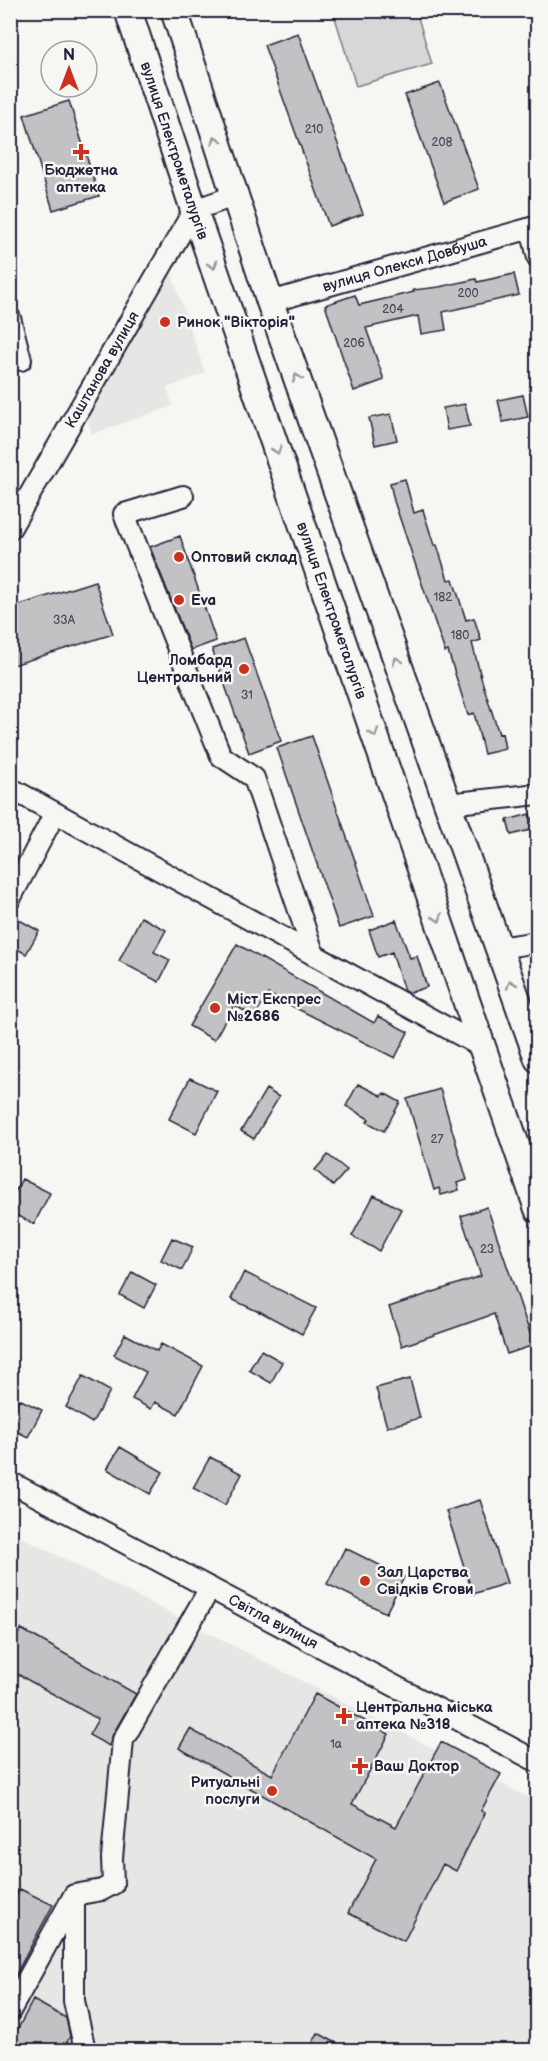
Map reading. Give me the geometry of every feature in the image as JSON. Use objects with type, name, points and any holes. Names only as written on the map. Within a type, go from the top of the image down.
[{"type":"main road","name":"вулиця Електрометалургів","points":[[128,10],[194,210],[537,1209]]},
{"type":"main road","points":[[174,10],[270,302],[537,1059]]},
{"type":"street","points":[[194,210],[234,196]]},
{"type":"street","name":"Каштанова вулиця","points":[[10,529],[194,210]]},
{"type":"street","points":[[534,227],[537,258]]},
{"type":"street","name":"вулиця Олекси Довбуша","points":[[270,302],[534,227]]},
{"type":"street","points":[[10,318],[21,360]]},
{"type":"street","points":[[183,496],[124,514],[221,756],[254,778],[314,955]]},
{"type":"street","points":[[10,788],[482,1047]]},
{"type":"street","points":[[448,804],[537,794]]},
{"type":"street","points":[[10,899],[55,813]]},
{"type":"street","points":[[498,948],[537,942]]},
{"type":"street","name":"Світла вулиця","points":[[10,1482],[537,1762]]},
{"type":"street","points":[[74,1895],[102,1890],[113,1884],[112,1858],[123,1740],[210,1588]]},
{"type":"street","points":[[10,2011],[74,1895]]},
{"type":"street","points":[[74,1895],[74,2001],[85,2050]]},
{"type":"shaded area","points":[[333,11],[416,11],[432,64],[356,86]]},
{"type":"shaded area","name":"Ринок \"Вікторія\"","points":[[171,272],[205,373],[167,388],[173,406],[92,434],[87,416]]},
{"type":"shaded area","points":[[10,1531],[537,1802],[537,2050],[11,2050]]},
{"type":"building","points":[[298,33],[363,214],[329,226],[264,45]]},
{"type":"building","points":[[440,83],[479,189],[444,202],[405,95]]},
{"type":"building","points":[[69,101],[99,196],[53,210],[24,115]]},
{"type":"building","points":[[514,274],[519,295],[443,312],[446,330],[421,334],[418,316],[366,328],[384,380],[354,391],[325,305],[355,295],[359,305],[414,292],[413,290],[476,279],[477,282]]},
{"type":"building","points":[[523,395],[528,417],[503,422],[498,400]]},
{"type":"building","points":[[465,404],[470,426],[447,430],[443,408]]},
{"type":"building","points":[[391,414],[397,440],[375,445],[369,418]]},
{"type":"building","points":[[405,479],[414,513],[423,510],[448,580],[453,579],[466,620],[474,618],[481,640],[472,643],[499,734],[502,733],[505,749],[484,754],[474,713],[468,715],[448,651],[445,652],[394,501],[390,483]]},
{"type":"building","points":[[180,536],[216,641],[191,650],[150,547]]},
{"type":"building","points":[[95,581],[113,634],[10,666],[10,608]]},
{"type":"building","points":[[244,638],[281,741],[249,753],[212,649]]},
{"type":"building","points":[[312,736],[374,916],[339,928],[277,748]]},
{"type":"building","points":[[530,814],[534,829],[511,835],[507,820]]},
{"type":"building","points":[[141,917],[166,930],[154,952],[170,960],[159,982],[119,961]]},
{"type":"building","points":[[16,918],[39,931],[26,954],[10,945],[10,927]]},
{"type":"building","points":[[396,920],[410,958],[417,956],[427,987],[409,993],[404,991],[392,952],[378,957],[369,930]]},
{"type":"building","points":[[237,944],[374,1023],[378,1016],[408,1032],[395,1058],[268,994],[255,1017],[234,1005],[214,1040],[189,1026]]},
{"type":"building","points":[[190,1078],[217,1091],[196,1133],[169,1119]]},
{"type":"building","points":[[358,1084],[382,1096],[384,1093],[400,1102],[384,1131],[367,1122],[369,1119],[346,1106]]},
{"type":"building","points":[[266,1089],[279,1097],[254,1139],[241,1131]]},
{"type":"building","points":[[440,1089],[467,1180],[457,1183],[459,1190],[441,1195],[439,1188],[434,1190],[407,1099]]},
{"type":"building","points":[[328,1155],[347,1170],[333,1186],[315,1170]]},
{"type":"building","points":[[22,1179],[50,1193],[34,1224],[10,1212],[10,1201]]},
{"type":"building","points":[[374,1195],[401,1209],[379,1251],[352,1236]]},
{"type":"building","points":[[487,1207],[534,1345],[507,1354],[494,1314],[402,1346],[389,1307],[481,1276],[461,1216]]},
{"type":"building","points":[[172,1238],[193,1247],[182,1270],[161,1260]]},
{"type":"building","points":[[132,1272],[156,1285],[144,1308],[120,1295]]},
{"type":"building","points":[[244,1272],[316,1308],[302,1334],[231,1299]]},
{"type":"building","points":[[125,1334],[157,1351],[161,1344],[203,1366],[178,1414],[155,1402],[151,1409],[132,1399],[146,1372],[114,1355]]},
{"type":"building","points":[[261,1350],[282,1362],[271,1383],[249,1370]]},
{"type":"building","points":[[83,1376],[110,1391],[92,1423],[66,1407]]},
{"type":"building","points":[[410,1379],[420,1418],[387,1427],[376,1388]]},
{"type":"building","points":[[19,1399],[42,1410],[28,1437],[10,1428],[10,1416]]},
{"type":"building","points":[[120,1447],[163,1472],[150,1494],[107,1469]]},
{"type":"building","points":[[210,1457],[242,1474],[225,1505],[193,1488]]},
{"type":"building","points":[[480,1500],[507,1583],[473,1594],[446,1511]]},
{"type":"building","name":"Зал Царства Свідків Єгови","points":[[345,1548],[404,1577],[386,1613],[327,1584]]},
{"type":"building","points":[[21,1629],[136,1694],[113,1734],[109,1746],[89,1735],[98,1719],[10,1670],[10,1648]]},
{"type":"building","points":[[315,1694],[389,1734],[352,1804],[396,1827],[441,1742],[501,1774],[481,1811],[485,1813],[456,1871],[443,1864],[404,1941],[348,1913],[376,1859],[179,1748],[190,1729],[272,1775]]},
{"type":"building","points":[[20,1889],[53,1905],[10,1985],[10,1908]]},
{"type":"building","points":[[33,2000],[66,2018],[70,2036],[63,2050],[10,2050],[10,2044]]},
{"type":"building","points":[[318,2033],[349,2050],[309,2050]]},
{"type":"place","name":"Бюджетна аптека","points":[[81,152]]},
{"type":"place","name":"Ринок \"Вікторія\"","points":[[165,322]]},
{"type":"place","name":"Оптовий склад","points":[[179,557]]},
{"type":"place","name":"Eva","points":[[179,600]]},
{"type":"place","name":"Ломбард Центральний","points":[[244,669]]},
{"type":"place","name":"Міст Експрес №2686","points":[[215,1008]]},
{"type":"place","name":"Зал Царства Свідків Єгови","points":[[365,1581]]},
{"type":"place","name":"Центральна міська аптека №318","points":[[344,1716]]},
{"type":"place","name":"Ваш Доктор","points":[[360,1766]]},
{"type":"place","name":"Ритуальні послуги","points":[[272,1791]]}]
